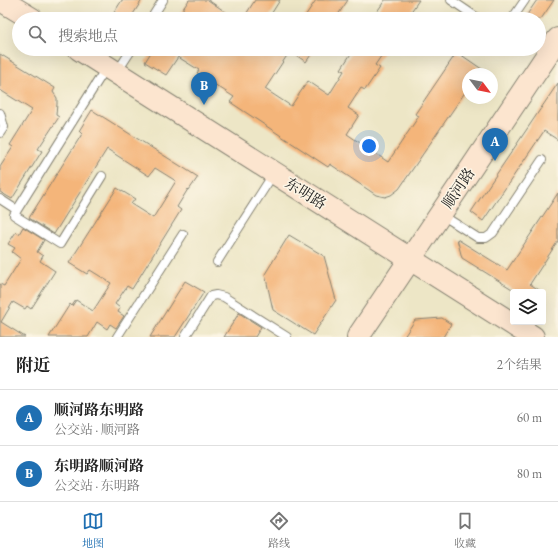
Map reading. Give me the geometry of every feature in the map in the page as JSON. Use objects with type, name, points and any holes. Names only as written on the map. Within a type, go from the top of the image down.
[{"type":"street","points":[[1,0],[21,12]]},
{"type":"street","name":"顺河路","points":[[358,337],[558,40]]},
{"type":"street","name":"东明路","points":[[90,56],[533,337]]},
{"type":"lane","points":[[155,12],[163,0]]},
{"type":"lane","points":[[451,0],[469,12]]},
{"type":"lane","points":[[517,12],[525,0]]},
{"type":"lane","points":[[102,176],[60,244],[14,215],[112,70],[125,56]]},
{"type":"lane","points":[[0,112],[4,127],[0,133]]},
{"type":"lane","points":[[440,214],[478,238],[486,238],[493,233],[542,160]]},
{"type":"lane","points":[[217,262],[274,173]]},
{"type":"lane","points":[[0,199],[17,210]]},
{"type":"lane","points":[[117,337],[183,234]]},
{"type":"lane","points":[[185,337],[211,296],[216,295],[224,297],[287,337]]},
{"type":"building","points":[[122,0],[142,0],[134,12],[114,12]]},
{"type":"building","points":[[189,0],[208,0],[226,12],[181,12]]},
{"type":"building","points":[[255,0],[280,0],[272,12],[247,12]]},
{"type":"building","points":[[316,0],[348,0],[340,12],[308,12]]},
{"type":"building","points":[[385,0],[419,0],[411,12],[377,12]]},
{"type":"building","points":[[537,0],[554,0],[546,12],[529,12]]},
{"type":"building","points":[[0,54],[55,88],[53,92],[57,98],[56,115],[59,117],[38,149],[42,151],[12,199],[0,192],[0,167],[13,147],[10,145],[32,110],[0,90]]},
{"type":"building","points":[[149,56],[287,56],[265,89],[291,106],[308,81],[329,95],[344,71],[341,69],[349,56],[381,56],[375,65],[380,68],[365,90],[361,88],[348,108],[359,115],[347,134],[388,162],[419,116],[415,114],[454,56],[463,56],[480,68],[462,68],[462,97],[399,189],[391,195],[385,197],[376,195],[330,164],[328,167],[230,102],[234,97],[197,73],[199,70],[178,57],[166,75],[145,62]]},
{"type":"building","points":[[297,56],[310,56],[306,62]]},
{"type":"building","points":[[558,83],[558,140],[544,131],[483,221],[471,212]]},
{"type":"building","points":[[92,110],[198,177],[189,190],[188,189],[177,207],[181,210],[132,289],[127,286],[115,304],[120,308],[118,312],[124,316],[116,328],[110,324],[107,329],[97,322],[88,337],[49,337],[70,304],[72,306],[76,300],[93,311],[111,283],[90,270],[87,274],[69,263],[117,188],[135,199],[131,204],[153,218],[176,181],[155,168],[149,176],[107,149],[54,234],[29,218],[82,134],[79,131]]},
{"type":"building","points":[[558,193],[558,241],[530,284],[538,289],[512,289],[462,258],[457,239],[507,270]]},
{"type":"building","points":[[23,227],[44,240],[37,252],[43,256],[40,261],[55,271],[31,309],[27,306],[25,309],[13,302],[1,322],[25,337],[0,337],[0,284],[4,286],[21,259],[12,252],[15,248],[8,244],[16,232],[19,234]]},
{"type":"building","points":[[289,235],[324,256],[336,300],[313,335],[273,310],[265,274]]},
{"type":"building","points":[[185,281],[204,292],[175,337],[150,337]]},
{"type":"building","points":[[239,313],[261,327],[255,337],[224,337]]},
{"type":"building","points":[[442,318],[451,324],[443,337],[404,337],[415,320]]},
{"type":"place","name":"东明路顺河路","points":[[204,105]]},
{"type":"place","name":"顺河路东明路","points":[[495,161]]}]
